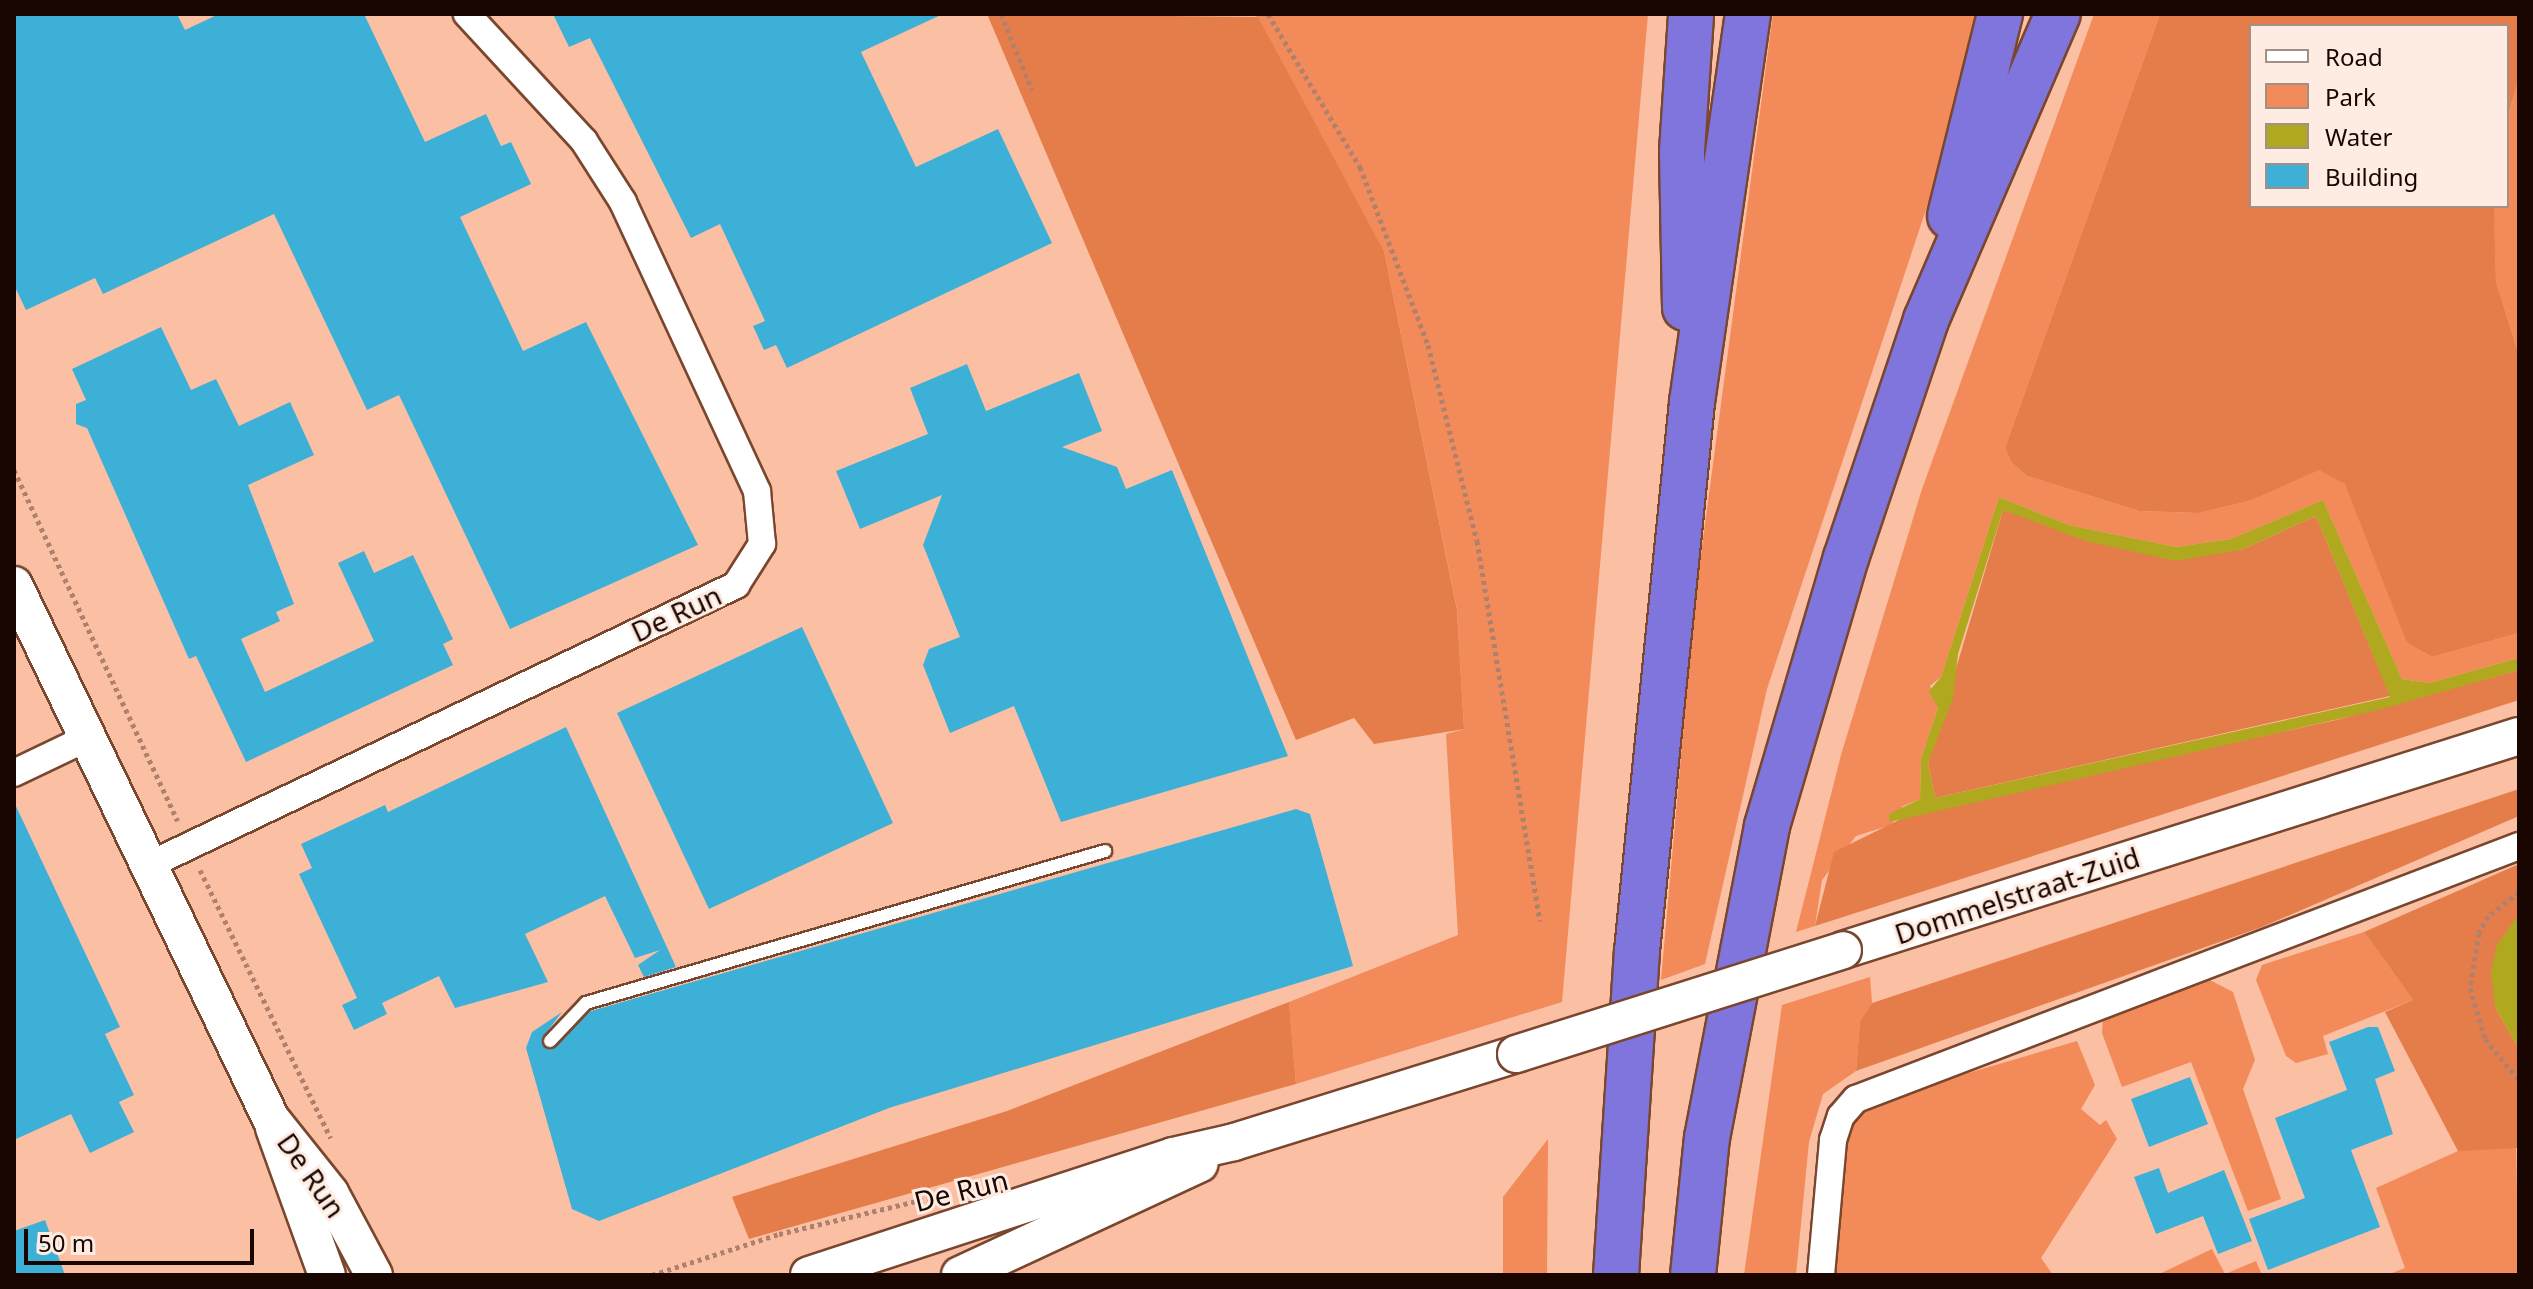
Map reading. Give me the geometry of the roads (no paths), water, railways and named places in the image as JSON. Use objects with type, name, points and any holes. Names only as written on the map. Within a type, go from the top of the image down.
[{"type":"highway","points":[[1691,14],[1681,260],[1692,402]]},
{"type":"highway","points":[[1616,1275],[1637,951],[1692,402],[1748,14]]},
{"type":"highway","points":[[1926,320],[2000,14]]},
{"type":"highway","points":[[1693,1275],[1707,1138],[1767,826],[1846,558],[1926,320],[2058,14]]},
{"type":"main road","name":"De Run","points":[[14,585],[85,739],[271,1119],[330,1193],[374,1275]]},
{"type":"main road","name":"Dommelstraat-Zuid","points":[[1516,1054],[2519,736]]},
{"type":"main road","name":"De Run","points":[[809,1275],[1173,1156],[1234,1142],[1516,1054]]},
{"type":"main road","name":"De Run","points":[[271,1119],[282,1165],[327,1275]]},
{"type":"main road","name":"De Run","points":[[960,1275],[1164,1185],[1234,1142]]},
{"type":"street","name":"De Run","points":[[147,866],[736,585],[762,544],[757,491],[623,202],[584,141],[467,14]]},
{"type":"street","points":[[14,773],[85,739]]},
{"type":"street","points":[[1821,1275],[1833,1140],[1841,1116],[1856,1099],[2519,846]]},
{"type":"lane","points":[[550,1041],[586,1003],[1105,851]]},
{"type":"water","points":[[1999,497],[2069,525],[2176,547],[2231,539],[2323,500],[2402,679],[2429,683],[2519,658],[2519,670],[2378,710],[1890,822],[1889,814],[1920,799],[1921,758],[1938,708],[1929,691],[1941,677]],"holes":[[[2003,510],[2086,541],[2175,561],[2241,550],[2316,516],[2390,697],[1935,798],[1928,763],[1953,698],[1958,654]]]},
{"type":"water","points":[[2519,914],[2519,1049],[2495,1007],[2491,971],[2497,945]]}]
